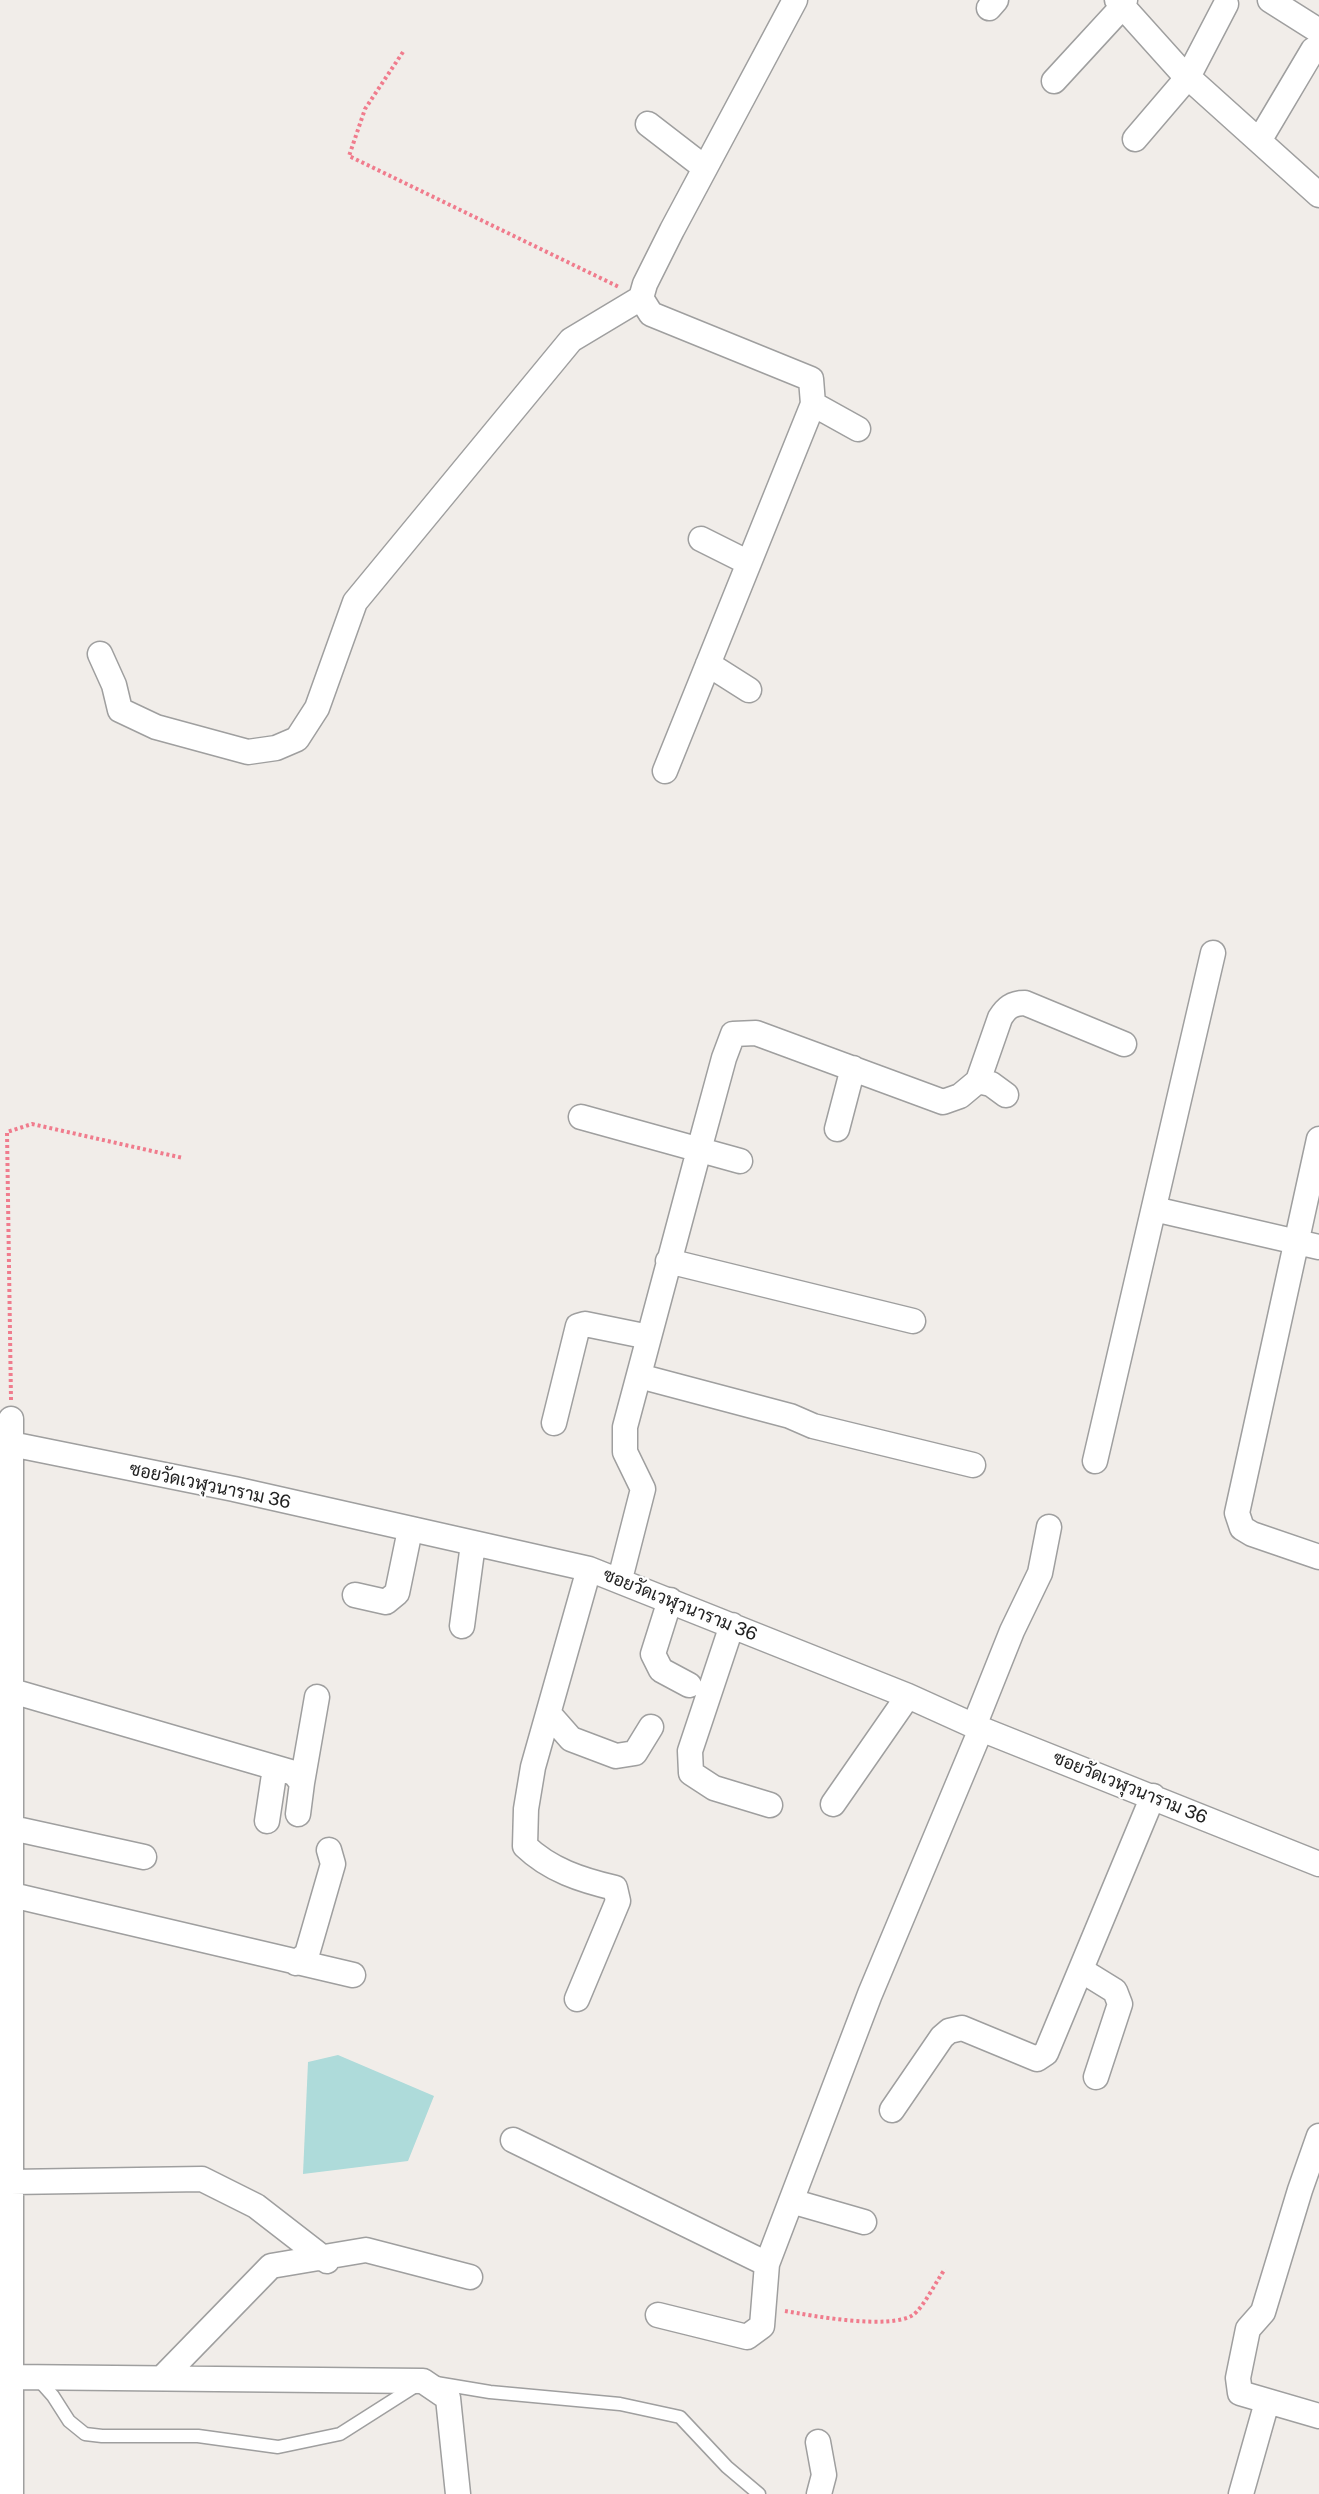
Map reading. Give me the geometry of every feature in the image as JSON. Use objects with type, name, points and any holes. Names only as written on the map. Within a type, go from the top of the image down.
[{"type":"street","points":[[100,654],[114,685],[120,710],[156,727],[248,752],[276,748],[297,739],[317,708],[355,602],[571,340],[641,298],[645,284],[795,0]]},
{"type":"street","points":[[1259,141],[1316,41],[1270,0]]},
{"type":"street","points":[[1054,81],[1121,2],[1188,76],[1319,195]]},
{"type":"street","points":[[1135,139],[1188,76],[1226,4]]},
{"type":"street","points":[[648,124],[705,168]]},
{"type":"street","points":[[641,298],[651,314],[812,379],[813,404],[723,551],[708,664],[665,771]]},
{"type":"street","points":[[813,404],[858,429]]},
{"type":"street","points":[[708,664],[749,690]]},
{"type":"street","points":[[1095,1461],[1213,953]]},
{"type":"street","points":[[620,1579],[643,1489],[625,1452],[625,1426],[724,1058],[733,1034],[756,1033],[944,1102],[960,1096],[978,1081],[1000,1018],[1004,1011],[1017,1003],[1025,1003],[1124,1044]]},
{"type":"street","points":[[837,1129],[853,1068]]},
{"type":"street","points":[[978,1081],[992,1084],[1006,1095]]},
{"type":"street","points":[[581,1118],[740,1161]]},
{"type":"street","points":[[1319,1139],[1237,1513],[1242,1528],[1252,1534],[1319,1557]]},
{"type":"street","points":[[1154,1209],[1319,1247]]},
{"type":"street","points":[[669,1261],[913,1321]]},
{"type":"street","points":[[554,1424],[578,1326],[585,1324],[649,1337]]},
{"type":"street","points":[[639,1376],[789,1416],[813,1426],[973,1465]]},
{"type":"street","points":[[11,1419],[11,2494]]},
{"type":"street","name":"ซอยวัดเวฬุวนาราม 36","points":[[11,1444],[234,1490],[589,1569],[620,1579],[908,1696],[978,1728],[1319,1864]]},
{"type":"street","points":[[658,2315],[747,2337],[762,2326],[767,2264],[870,1994],[978,1728],[1012,1631],[1040,1573],[1049,1527]]},
{"type":"street","points":[[355,1595],[386,1602],[397,1593],[410,1530]]},
{"type":"street","points":[[462,1626],[473,1544]]},
{"type":"street","points":[[577,1999],[618,1901],[615,1888],[584,1880],[541,1862],[525,1846],[526,1809],[531,1777],[589,1569]]},
{"type":"street","points":[[670,1600],[653,1654],[661,1670],[689,1684]]},
{"type":"street","points":[[732,1625],[690,1751],[691,1773],[714,1788],[770,1805]]},
{"type":"street","points":[[12,1691],[294,1773],[302,1783]]},
{"type":"street","points":[[833,1804],[908,1696]]},
{"type":"street","points":[[298,1814],[317,1697]]},
{"type":"street","points":[[549,1714],[571,1739],[616,1756],[635,1753],[651,1726]]},
{"type":"street","points":[[267,1821],[275,1768]]},
{"type":"street","points":[[892,2110],[942,2037],[949,2031],[962,2028],[1037,2060],[1046,2053],[1153,1796]]},
{"type":"street","points":[[12,1828],[144,1857]]},
{"type":"street","points":[[296,1963],[307,1954],[327,1887],[333,1864],[329,1850]]},
{"type":"street","points":[[12,1895],[353,1975]]},
{"type":"street","points":[[1081,1970],[1115,1991],[1120,2004],[1096,2077]]},
{"type":"street","points":[[1319,2136],[1263,2312],[1248,2329],[1238,2378],[1240,2393],[1319,2416]]},
{"type":"street","points":[[513,2140],[767,2264]]},
{"type":"street","points":[[11,2182],[202,2179],[256,2206],[325,2259]]},
{"type":"street","points":[[791,2201],[864,2222]]},
{"type":"street","points":[[162,2378],[271,2266],[325,2259],[366,2250],[470,2277]]},
{"type":"street","points":[[11,2377],[423,2381],[448,2398],[458,2494]]},
{"type":"street","points":[[1241,2494],[1267,2402]]},
{"type":"street","points":[[818,2442],[824,2475],[819,2494]]},
{"type":"lane","points":[[36,2377],[53,2396],[69,2421],[85,2434],[198,2436],[278,2447],[340,2434],[423,2381],[490,2392],[620,2404],[680,2417],[727,2467],[759,2494]]},
{"type":"path","points":[[403,52],[365,109],[349,156],[641,298]]},
{"type":"path","points":[[11,1419],[7,1132],[32,1124],[183,1158]]},
{"type":"path","points":[[764,2307],[828,2319],[898,2321],[915,2314],[945,2269]]},
{"type":"water","points":[[338,2055],[434,2096],[408,2161],[303,2174],[308,2062]]}]
